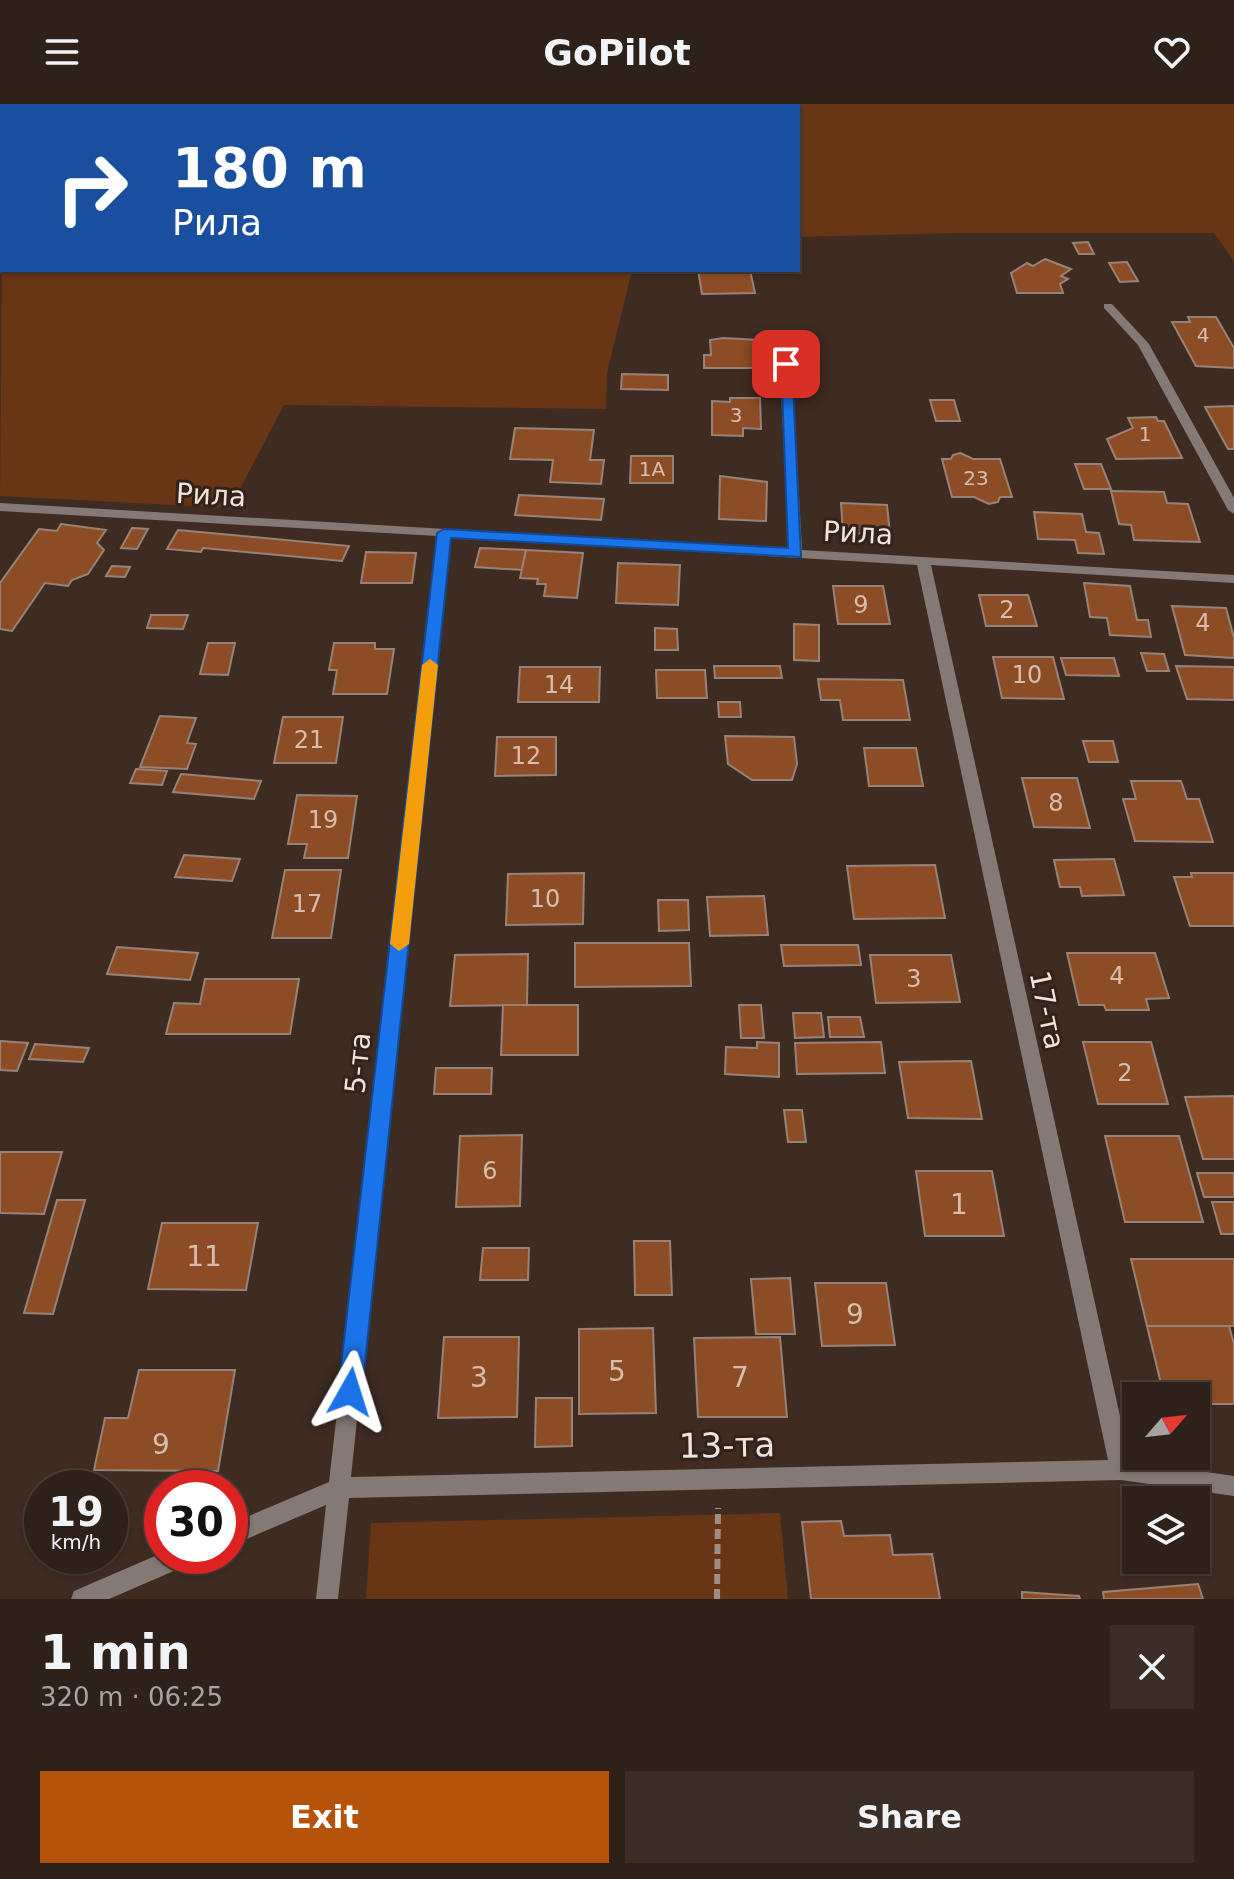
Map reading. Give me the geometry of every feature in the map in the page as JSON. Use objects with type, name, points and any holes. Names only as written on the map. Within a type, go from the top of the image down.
[{"type":"street","points":[[1108,306],[1143,344],[1234,510]]},
{"type":"street","points":[[784,333],[796,553]]},
{"type":"street","name":"Рила","points":[[0,507],[1234,579]]},
{"type":"street","name":"5-та","points":[[327,1599],[444,533]]},
{"type":"street","name":"17-та","points":[[923,560],[1121,1470]]},
{"type":"street","name":"13-та","points":[[248,1527],[340,1488],[1121,1470],[1234,1486]]},
{"type":"street","points":[[82,1599],[144,1572]]},
{"type":"path","points":[[717,1599],[718,1479]]},
{"type":"shaded area","points":[[800,104],[1234,104],[1234,261],[1214,233],[960,233],[800,237]]},
{"type":"shaded area","points":[[2,272],[632,272],[607,373],[606,409],[284,405],[230,508],[0,496]]},
{"type":"shaded area","points":[[780,1513],[788,1599],[366,1599],[371,1523]]},
{"type":"building","points":[[1088,242],[1094,254],[1079,254],[1073,243]]},
{"type":"building","points":[[1045,259],[1071,269],[1061,276],[1068,279],[1060,284],[1063,293],[1017,293],[1011,273],[1027,263],[1033,266]]},
{"type":"building","points":[[1127,262],[1138,281],[1120,282],[1109,263]]},
{"type":"building","points":[[698,272],[750,272],[755,293],[702,294]]},
{"type":"building","points":[[1188,317],[1216,317],[1234,348],[1234,368],[1196,366],[1172,322],[1190,322]]},
{"type":"building","points":[[710,340],[760,340],[763,368],[704,368],[704,355],[711,355]]},
{"type":"building","points":[[622,374],[668,375],[668,390],[621,389]]},
{"type":"building","points":[[730,398],[760,398],[761,429],[743,428],[743,436],[712,435],[712,401],[730,402]]},
{"type":"building","points":[[930,400],[954,400],[960,421],[936,421]]},
{"type":"building","points":[[1234,406],[1234,449],[1228,449],[1205,407]]},
{"type":"building","points":[[1156,417],[1158,421],[1164,421],[1182,458],[1116,459],[1107,439],[1133,428],[1128,418]]},
{"type":"building","points":[[515,428],[594,430],[590,460],[604,460],[601,484],[550,482],[553,460],[510,459]]},
{"type":"building","points":[[960,453],[973,459],[1000,459],[1012,497],[1000,497],[998,502],[989,504],[974,497],[952,497],[942,459],[951,459]]},
{"type":"building","points":[[631,456],[673,456],[673,483],[630,483]]},
{"type":"building","points":[[1075,464],[1101,464],[1111,489],[1084,489]]},
{"type":"building","points":[[720,476],[767,482],[766,521],[719,519]]},
{"type":"building","points":[[1111,491],[1164,492],[1167,503],[1188,504],[1200,542],[1134,540],[1131,525],[1119,524]]},
{"type":"building","points":[[519,495],[604,499],[601,520],[515,515]]},
{"type":"building","points":[[841,503],[887,505],[890,534],[843,533]]},
{"type":"building","points":[[1034,512],[1082,514],[1086,532],[1099,533],[1104,554],[1078,553],[1075,540],[1038,539]]},
{"type":"building","points":[[61,524],[106,530],[97,543],[104,550],[88,574],[72,580],[68,586],[45,583],[12,631],[0,629],[0,583],[39,529],[57,531]]},
{"type":"building","points":[[132,528],[148,529],[137,549],[121,548]]},
{"type":"building","points":[[178,530],[349,546],[342,561],[203,548],[201,552],[167,549]]},
{"type":"building","points":[[480,548],[526,550],[522,570],[475,567]]},
{"type":"building","points":[[526,550],[583,553],[577,598],[544,596],[546,584],[537,584],[538,579],[520,578]]},
{"type":"building","points":[[366,552],[416,553],[412,583],[361,583]]},
{"type":"building","points":[[618,563],[680,565],[678,605],[616,603]]},
{"type":"building","points":[[112,566],[130,567],[125,577],[106,576]]},
{"type":"building","points":[[1084,583],[1130,586],[1137,620],[1148,620],[1151,637],[1110,635],[1107,618],[1090,617]]},
{"type":"building","points":[[833,586],[883,586],[890,624],[838,624]]},
{"type":"building","points":[[979,595],[1028,595],[1037,626],[986,626]]},
{"type":"building","points":[[1172,606],[1226,608],[1234,638],[1234,658],[1185,655]]},
{"type":"building","points":[[151,615],[188,615],[183,629],[147,628]]},
{"type":"building","points":[[794,624],[819,625],[819,661],[794,660]]},
{"type":"building","points":[[655,628],[677,629],[678,650],[655,650]]},
{"type":"building","points":[[208,643],[235,643],[228,675],[200,674]]},
{"type":"building","points":[[334,643],[375,643],[375,649],[394,649],[387,694],[333,694],[337,670],[329,670]]},
{"type":"building","points":[[1141,653],[1164,654],[1169,671],[1147,671]]},
{"type":"building","points":[[993,657],[1053,657],[1064,699],[1002,698]]},
{"type":"building","points":[[1061,658],[1114,658],[1119,676],[1066,675]]},
{"type":"building","points":[[714,666],[780,666],[782,678],[715,678]]},
{"type":"building","points":[[1176,666],[1234,667],[1234,700],[1187,699]]},
{"type":"building","points":[[520,667],[600,667],[599,702],[518,702]]},
{"type":"building","points":[[656,670],[705,670],[707,698],[657,698]]},
{"type":"building","points":[[818,679],[903,680],[910,720],[843,720],[840,700],[821,700]]},
{"type":"building","points":[[718,702],[740,702],[741,717],[719,717]]},
{"type":"building","points":[[160,716],[196,718],[187,743],[196,744],[187,769],[140,767]]},
{"type":"building","points":[[283,717],[343,717],[336,763],[274,763]]},
{"type":"building","points":[[725,736],[794,737],[797,764],[792,780],[752,780],[728,764]]},
{"type":"building","points":[[497,737],[556,737],[556,775],[495,776]]},
{"type":"building","points":[[1083,741],[1113,741],[1118,762],[1089,762]]},
{"type":"building","points":[[864,748],[916,748],[923,786],[869,786]]},
{"type":"building","points":[[136,769],[167,771],[162,785],[130,783]]},
{"type":"building","points":[[181,774],[261,781],[254,799],[173,792]]},
{"type":"building","points":[[1022,778],[1077,778],[1090,828],[1034,827]]},
{"type":"building","points":[[1131,781],[1181,781],[1187,799],[1199,799],[1213,842],[1135,841],[1123,799],[1136,799]]},
{"type":"building","points":[[297,795],[357,796],[348,858],[304,858],[307,844],[288,844]]},
{"type":"building","points":[[184,855],[240,859],[232,881],[175,877]]},
{"type":"building","points":[[1114,859],[1124,895],[1082,896],[1080,887],[1060,887],[1054,860]]},
{"type":"building","points":[[935,865],[945,918],[854,919],[847,866]]},
{"type":"building","points":[[285,870],[341,870],[331,938],[272,938]]},
{"type":"building","points":[[584,873],[583,924],[506,925],[508,874]]},
{"type":"building","points":[[1191,873],[1234,873],[1234,926],[1190,926],[1174,877],[1192,877]]},
{"type":"building","points":[[764,896],[768,935],[710,936],[707,897]]},
{"type":"building","points":[[658,900],[688,900],[689,930],[659,931]]},
{"type":"building","points":[[575,943],[689,943],[691,986],[575,987]]},
{"type":"building","points":[[781,945],[858,945],[861,965],[784,966]]},
{"type":"building","points":[[117,947],[198,953],[190,980],[107,974]]},
{"type":"building","points":[[1067,953],[1155,953],[1169,998],[1146,999],[1149,1010],[1106,1010],[1104,1005],[1079,1005]]},
{"type":"building","points":[[528,954],[527,1005],[450,1006],[455,955]]},
{"type":"building","points":[[870,955],[951,955],[960,1002],[876,1003]]},
{"type":"building","points":[[205,979],[299,979],[290,1034],[166,1034],[174,1003],[200,1004]]},
{"type":"building","points":[[503,1005],[578,1005],[578,1055],[501,1055]]},
{"type":"building","points":[[739,1005],[761,1005],[764,1038],[741,1038]]},
{"type":"building","points":[[793,1013],[821,1013],[824,1037],[795,1038]]},
{"type":"building","points":[[828,1017],[860,1017],[864,1037],[830,1037]]},
{"type":"building","points":[[0,1041],[28,1043],[17,1071],[0,1070]]},
{"type":"building","points":[[757,1042],[779,1043],[779,1077],[725,1074],[726,1047],[757,1048]]},
{"type":"building","points":[[881,1042],[885,1073],[797,1074],[795,1043]]},
{"type":"building","points":[[1083,1042],[1151,1042],[1168,1104],[1098,1104]]},
{"type":"building","points":[[35,1044],[89,1048],[83,1062],[29,1059]]},
{"type":"building","points":[[971,1061],[982,1119],[908,1118],[899,1062]]},
{"type":"building","points":[[436,1068],[492,1068],[491,1094],[434,1094]]},
{"type":"building","points":[[1234,1096],[1234,1159],[1203,1159],[1185,1097]]},
{"type":"building","points":[[784,1110],[802,1110],[806,1142],[788,1142]]},
{"type":"building","points":[[522,1135],[520,1206],[456,1207],[460,1136]]},
{"type":"building","points":[[1105,1136],[1179,1136],[1203,1222],[1125,1222]]},
{"type":"building","points":[[0,1152],[62,1152],[44,1214],[0,1213]]},
{"type":"building","points":[[916,1171],[992,1171],[1004,1236],[925,1236]]},
{"type":"building","points":[[1197,1173],[1234,1173],[1234,1197],[1204,1197]]},
{"type":"building","points":[[57,1200],[85,1200],[53,1314],[24,1313]]},
{"type":"building","points":[[1212,1202],[1234,1202],[1234,1234],[1221,1234]]},
{"type":"building","points":[[162,1223],[258,1223],[246,1290],[148,1289]]},
{"type":"building","points":[[634,1241],[670,1241],[672,1295],[635,1295]]},
{"type":"building","points":[[483,1248],[529,1248],[528,1280],[480,1280]]},
{"type":"building","points":[[1131,1259],[1234,1259],[1234,1326],[1147,1326]]},
{"type":"building","points":[[790,1278],[795,1334],[756,1334],[751,1279]]},
{"type":"building","points":[[815,1283],[886,1283],[895,1345],[822,1346]]},
{"type":"building","points":[[1147,1326],[1229,1326],[1234,1344],[1234,1404],[1210,1404],[1210,1382],[1161,1382]]},
{"type":"building","points":[[653,1328],[656,1413],[579,1414],[579,1329]]},
{"type":"building","points":[[444,1337],[519,1337],[517,1417],[438,1418]]},
{"type":"building","points":[[780,1337],[787,1417],[698,1417],[694,1338]]},
{"type":"building","points":[[139,1370],[235,1370],[218,1470],[94,1470],[105,1418],[128,1418]]},
{"type":"building","points":[[536,1398],[572,1398],[572,1446],[535,1447]]},
{"type":"building","points":[[841,1521],[844,1536],[890,1535],[893,1555],[932,1554],[940,1599],[811,1599],[802,1522]]},
{"type":"building","points":[[1198,1584],[1203,1599],[1104,1599],[1103,1592]]},
{"type":"building","points":[[1022,1592],[1079,1596],[1080,1599],[1022,1599]]},
{"type":"slow traffic","points":[[399,944],[430,665]]},
{"type":"route","points":[[350,1392],[444,533],[796,553],[786,364]]}]
